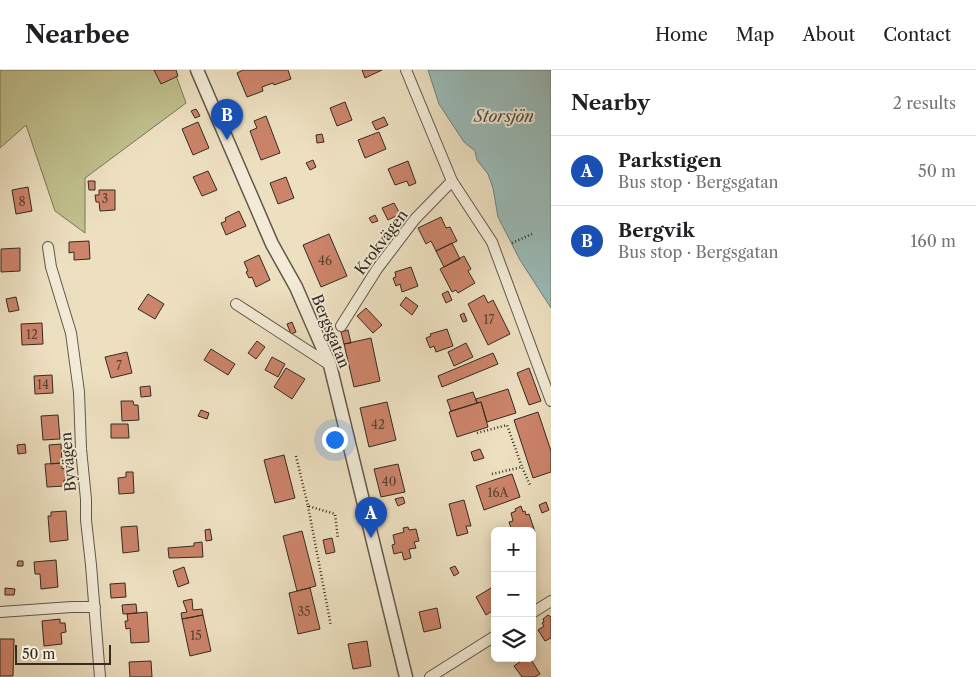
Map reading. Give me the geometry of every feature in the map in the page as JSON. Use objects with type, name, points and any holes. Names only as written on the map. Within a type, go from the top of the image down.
[{"type":"street","name":"Bergsgatan","points":[[197,70],[272,244],[296,288],[330,365],[406,677]]},
{"type":"street","points":[[406,70],[452,181],[492,242],[551,401]]},
{"type":"street","name":"Krokvägen","points":[[341,326],[377,269],[415,219],[452,181]]},
{"type":"street","name":"Byvägen","points":[[48,247],[51,268],[71,333],[78,382],[86,520],[100,677]]},
{"type":"street","points":[[236,304],[330,365]]},
{"type":"street","points":[[536,610],[551,601]]},
{"type":"street","points":[[0,612],[94,607]]},
{"type":"street","points":[[430,677],[491,639]]},
{"type":"path","points":[[512,243],[532,234]]},
{"type":"path","points":[[477,433],[507,425],[530,485]]},
{"type":"path","points":[[296,456],[308,506],[331,626]]},
{"type":"path","points":[[492,474],[522,467]]},
{"type":"path","points":[[308,506],[335,514],[338,539]]},
{"type":"green space","points":[[0,70],[174,70],[186,103],[85,178],[85,233],[55,211],[26,125],[0,148]]},
{"type":"water","name":"Storsjön","points":[[428,70],[551,70],[551,308],[520,260],[498,217],[493,188],[488,174],[477,160],[475,151],[464,142],[439,104]]},
{"type":"building","points":[[154,70],[176,70],[178,76],[161,84]]},
{"type":"building","points":[[243,70],[288,70],[291,79],[262,87],[263,91],[247,97],[237,73]]},
{"type":"building","points":[[362,70],[382,70],[365,78]]},
{"type":"building","points":[[345,102],[352,120],[337,126],[330,108]]},
{"type":"building","points":[[196,109],[200,116],[195,118],[191,111]]},
{"type":"building","points":[[266,116],[280,153],[261,160],[250,131],[257,128],[254,121]]},
{"type":"building","points":[[384,117],[388,125],[376,130],[372,122]]},
{"type":"building","points":[[198,122],[209,148],[193,155],[182,129]]},
{"type":"building","points":[[379,132],[386,149],[365,158],[358,140]]},
{"type":"building","points":[[322,134],[324,142],[317,143],[316,135]]},
{"type":"building","points":[[313,160],[316,167],[310,170],[306,163]]},
{"type":"building","points":[[408,161],[416,183],[409,186],[407,181],[395,185],[388,169]]},
{"type":"building","points":[[208,171],[217,190],[202,196],[193,177]]},
{"type":"building","points":[[286,177],[294,198],[278,204],[270,183]]},
{"type":"building","points":[[88,181],[95,181],[95,190],[89,190]]},
{"type":"building","points":[[28,187],[32,211],[16,214],[12,190]]},
{"type":"building","points":[[99,190],[115,190],[115,210],[100,211],[99,202],[96,202],[95,195],[99,195]]},
{"type":"building","points":[[394,203],[400,214],[388,220],[382,208]]},
{"type":"building","points":[[239,211],[246,226],[226,235],[221,223],[226,221],[225,218]]},
{"type":"building","points":[[375,215],[378,221],[372,223],[369,218]]},
{"type":"building","points":[[441,217],[446,228],[450,227],[457,241],[436,251],[431,241],[426,244],[418,228]]},
{"type":"building","points":[[329,234],[347,276],[321,287],[303,245]]},
{"type":"building","points":[[89,241],[90,259],[74,260],[74,252],[69,253],[69,242]]},
{"type":"building","points":[[452,243],[460,259],[444,267],[436,251]]},
{"type":"building","points":[[20,248],[20,271],[1,272],[1,249]]},
{"type":"building","points":[[259,255],[270,280],[256,287],[252,277],[249,278],[246,272],[248,271],[244,262]]},
{"type":"building","points":[[464,256],[471,269],[468,271],[475,283],[458,293],[456,290],[452,292],[440,269]]},
{"type":"building","points":[[411,267],[418,286],[402,292],[400,284],[396,286],[393,278],[396,277],[395,272]]},
{"type":"building","points":[[448,291],[452,300],[446,303],[442,294]]},
{"type":"building","points":[[148,294],[164,304],[155,319],[138,309]]},
{"type":"building","points":[[484,295],[488,303],[493,300],[510,334],[488,345],[468,304]]},
{"type":"building","points":[[16,297],[19,310],[9,312],[6,299]]},
{"type":"building","points":[[406,297],[418,306],[412,315],[400,305]]},
{"type":"building","points":[[366,308],[382,325],[373,333],[357,316]]},
{"type":"building","points":[[464,313],[467,321],[463,322],[460,315]]},
{"type":"building","points":[[292,322],[296,332],[291,334],[287,324]]},
{"type":"building","points":[[42,323],[43,344],[22,345],[21,324]]},
{"type":"building","points":[[447,329],[453,346],[436,352],[434,346],[430,348],[426,338],[431,336],[430,334]]},
{"type":"building","points":[[348,330],[351,343],[344,344],[341,332]]},
{"type":"building","points":[[371,338],[380,381],[354,387],[344,344]]},
{"type":"building","points":[[257,341],[265,347],[256,359],[248,353]]},
{"type":"building","points":[[466,343],[473,357],[454,366],[448,352]]},
{"type":"building","points":[[211,349],[235,364],[228,375],[204,360]]},
{"type":"building","points":[[127,352],[132,373],[111,378],[105,357]]},
{"type":"building","points":[[493,353],[498,364],[442,387],[438,376]]},
{"type":"building","points":[[272,357],[285,364],[278,377],[265,370]]},
{"type":"building","points":[[286,368],[305,379],[292,399],[274,387]]},
{"type":"building","points":[[529,368],[541,401],[529,405],[517,373]]},
{"type":"building","points":[[52,375],[53,393],[35,394],[34,376]]},
{"type":"building","points":[[150,386],[151,396],[141,397],[140,387]]},
{"type":"building","points":[[508,389],[516,413],[487,422],[481,402],[477,403],[476,399]]},
{"type":"building","points":[[473,392],[477,403],[451,411],[447,400]]},
{"type":"building","points":[[121,401],[133,401],[134,405],[138,405],[139,420],[122,421]]},
{"type":"building","points":[[387,402],[396,440],[369,447],[360,408]]},
{"type":"building","points":[[481,402],[488,427],[457,437],[449,412]]},
{"type":"building","points":[[201,410],[209,413],[207,419],[198,416]]},
{"type":"building","points":[[538,412],[551,451],[551,472],[533,478],[514,420]]},
{"type":"building","points":[[58,415],[60,439],[43,440],[41,416]]},
{"type":"building","points":[[111,424],[128,424],[129,438],[111,438]]},
{"type":"building","points":[[25,444],[26,453],[18,454],[17,445]]},
{"type":"building","points":[[61,444],[62,463],[51,464],[49,445]]},
{"type":"building","points":[[480,449],[484,458],[474,461],[471,452]]},
{"type":"building","points":[[284,455],[295,498],[275,503],[264,460]]},
{"type":"building","points":[[62,463],[62,469],[66,468],[64,486],[47,487],[45,464]]},
{"type":"building","points":[[398,464],[405,492],[381,497],[374,469]]},
{"type":"building","points":[[126,472],[133,472],[134,493],[119,494],[118,478],[126,477]]},
{"type":"building","points":[[512,474],[520,497],[484,510],[476,486]]},
{"type":"building","points":[[403,497],[405,503],[398,506],[395,499]]},
{"type":"building","points":[[464,500],[471,526],[466,526],[468,533],[457,536],[449,504]]},
{"type":"building","points":[[546,502],[549,510],[542,513],[539,505]]},
{"type":"building","points":[[378,505],[383,506],[380,513],[376,511]]},
{"type":"building","points":[[521,506],[526,515],[529,514],[533,527],[511,527],[509,522],[513,521],[511,513],[516,511],[515,509]]},
{"type":"building","points":[[66,511],[68,540],[50,542],[48,516],[51,516],[51,512]]},
{"type":"building","points":[[137,526],[139,551],[123,553],[121,527]]},
{"type":"building","points":[[408,527],[409,530],[416,529],[419,541],[414,542],[416,548],[409,549],[411,558],[404,560],[402,552],[394,554],[392,545],[395,544],[393,535],[404,532],[403,528]]},
{"type":"building","points":[[210,529],[212,540],[206,541],[205,530]]},
{"type":"building","points":[[302,531],[316,586],[297,591],[283,536]]},
{"type":"building","points":[[332,538],[335,552],[326,554],[323,540]]},
{"type":"building","points":[[202,542],[203,557],[169,558],[168,548],[194,546],[194,543]]},
{"type":"building","points":[[56,560],[58,587],[41,589],[40,574],[35,574],[34,562]]},
{"type":"building","points":[[18,561],[23,561],[23,566],[17,566]]},
{"type":"building","points":[[455,566],[459,573],[454,576],[450,568]]},
{"type":"building","points":[[184,567],[189,583],[178,587],[173,571]]},
{"type":"building","points":[[125,583],[126,597],[111,598],[110,584]]},
{"type":"building","points":[[5,588],[15,589],[14,595],[5,595]]},
{"type":"building","points":[[310,588],[320,629],[298,634],[289,593]]},
{"type":"building","points":[[491,588],[491,612],[486,615],[476,597]]},
{"type":"building","points":[[192,599],[193,610],[202,609],[203,615],[182,619],[181,613],[187,612],[183,601]]},
{"type":"building","points":[[136,604],[137,613],[123,614],[122,605]]},
{"type":"building","points":[[437,608],[441,628],[424,632],[419,612]]},
{"type":"building","points":[[147,612],[149,642],[131,643],[130,628],[126,629],[125,621],[128,621],[127,614]]},
{"type":"building","points":[[203,615],[211,651],[190,656],[182,619]]},
{"type":"building","points":[[548,615],[551,617],[551,638],[545,641],[538,630],[544,626],[542,623],[544,622],[543,619]]},
{"type":"building","points":[[60,619],[60,623],[65,623],[66,632],[61,633],[62,644],[44,646],[42,621]]},
{"type":"building","points":[[0,639],[14,639],[13,676],[0,676]]},
{"type":"building","points":[[367,641],[371,666],[353,669],[348,644]]},
{"type":"building","points":[[151,661],[152,677],[130,677],[129,662]]},
{"type":"building","points":[[520,662],[532,662],[540,674],[535,677],[522,677],[514,666]]},
{"type":"place","name":"Bergvik","points":[[227,140]]},
{"type":"place","name":"Parkstigen","points":[[371,538]]}]
